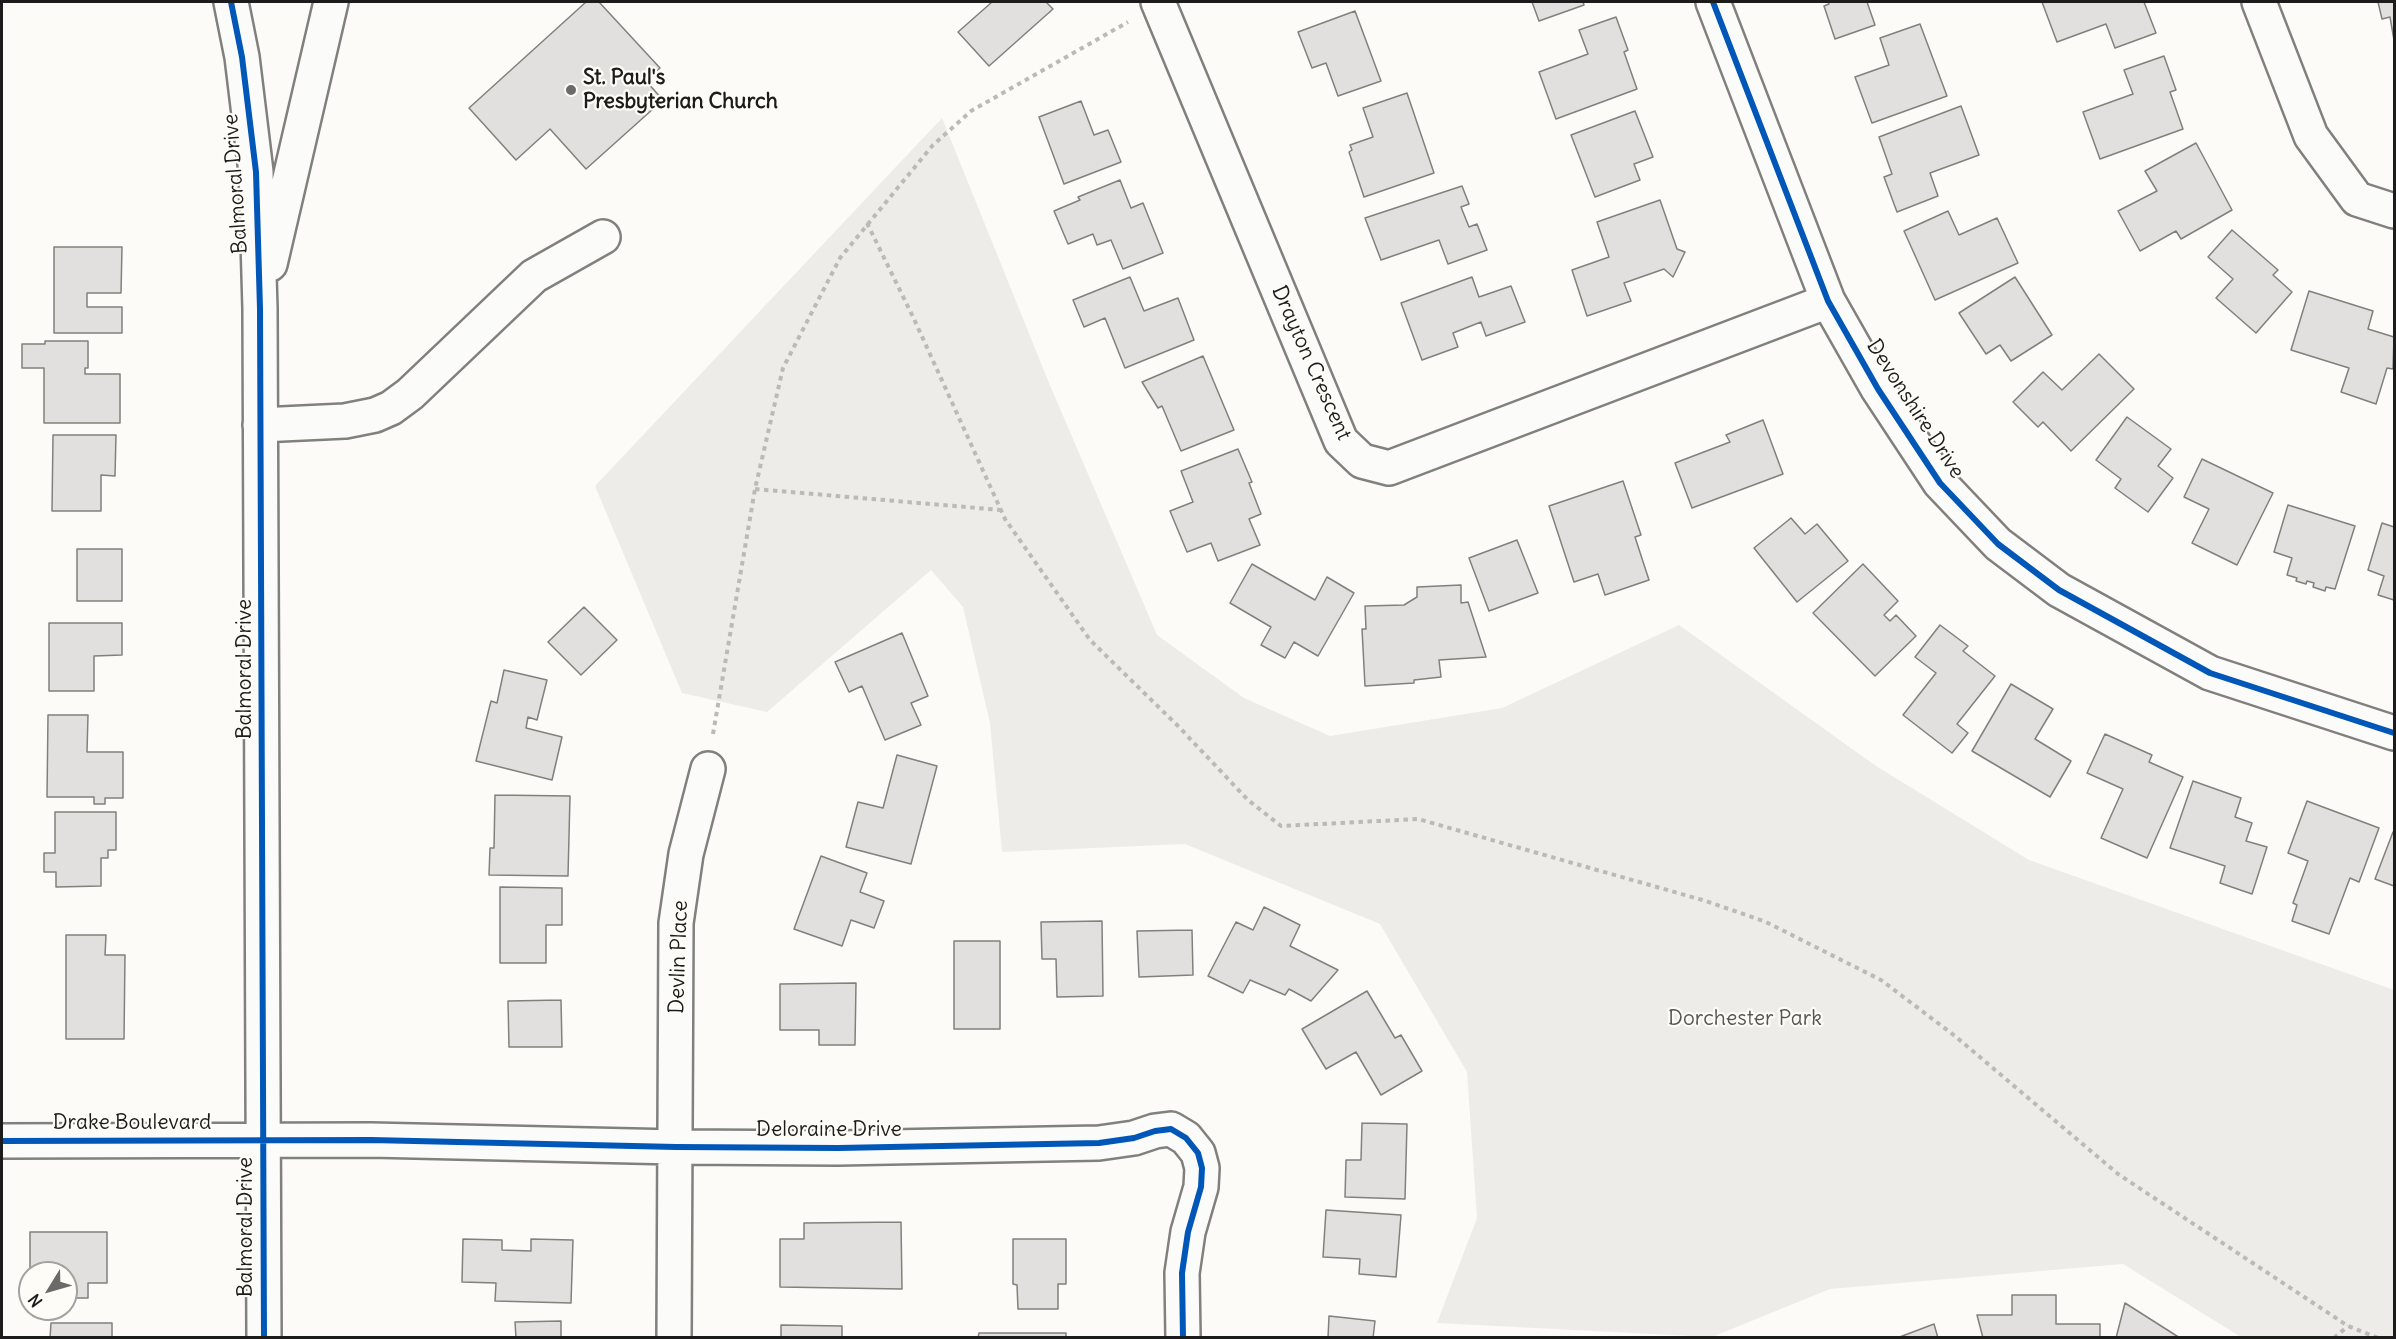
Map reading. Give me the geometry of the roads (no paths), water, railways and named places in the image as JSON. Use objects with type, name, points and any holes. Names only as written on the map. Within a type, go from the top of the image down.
[{"type":"street","name":"Balmoral Drive","points":[[231,2],[242,57],[256,172],[260,309],[264,1338]]},
{"type":"street","points":[[260,309],[331,2]]},
{"type":"street","name":"Devonshire Drive","points":[[1713,2],[1828,301],[1878,389],[1940,483],[1998,544],[2059,590],[2210,674],[2394,733]]},
{"type":"street","points":[[2259,2],[2311,136],[2357,199],[2394,211]]},
{"type":"street","name":"Drayton Crescent","points":[[1159,3],[1341,441],[1362,460],[1389,468],[1828,301]]},
{"type":"street","points":[[260,425],[345,421],[375,415],[392,408],[410,394],[534,276],[603,237]]},
{"type":"street","name":"Devlin Place","points":[[674,1338],[676,923],[687,854],[708,769]]},
{"type":"street","name":"Deloraine Drive","points":[[262,1139],[838,1148],[1099,1143],[1171,1129],[1186,1138],[1198,1153],[1202,1168],[1201,1187],[1188,1232],[1182,1273],[1183,1338]]},
{"type":"street","name":"Drake Boulevard","points":[[2,1141],[262,1139]]},
{"type":"place","name":"St. Paul's Presbyterian Church","points":[[571,90]]},
{"type":"park label","name":"Dorchester Park","points":[[1745,1019]]}]
